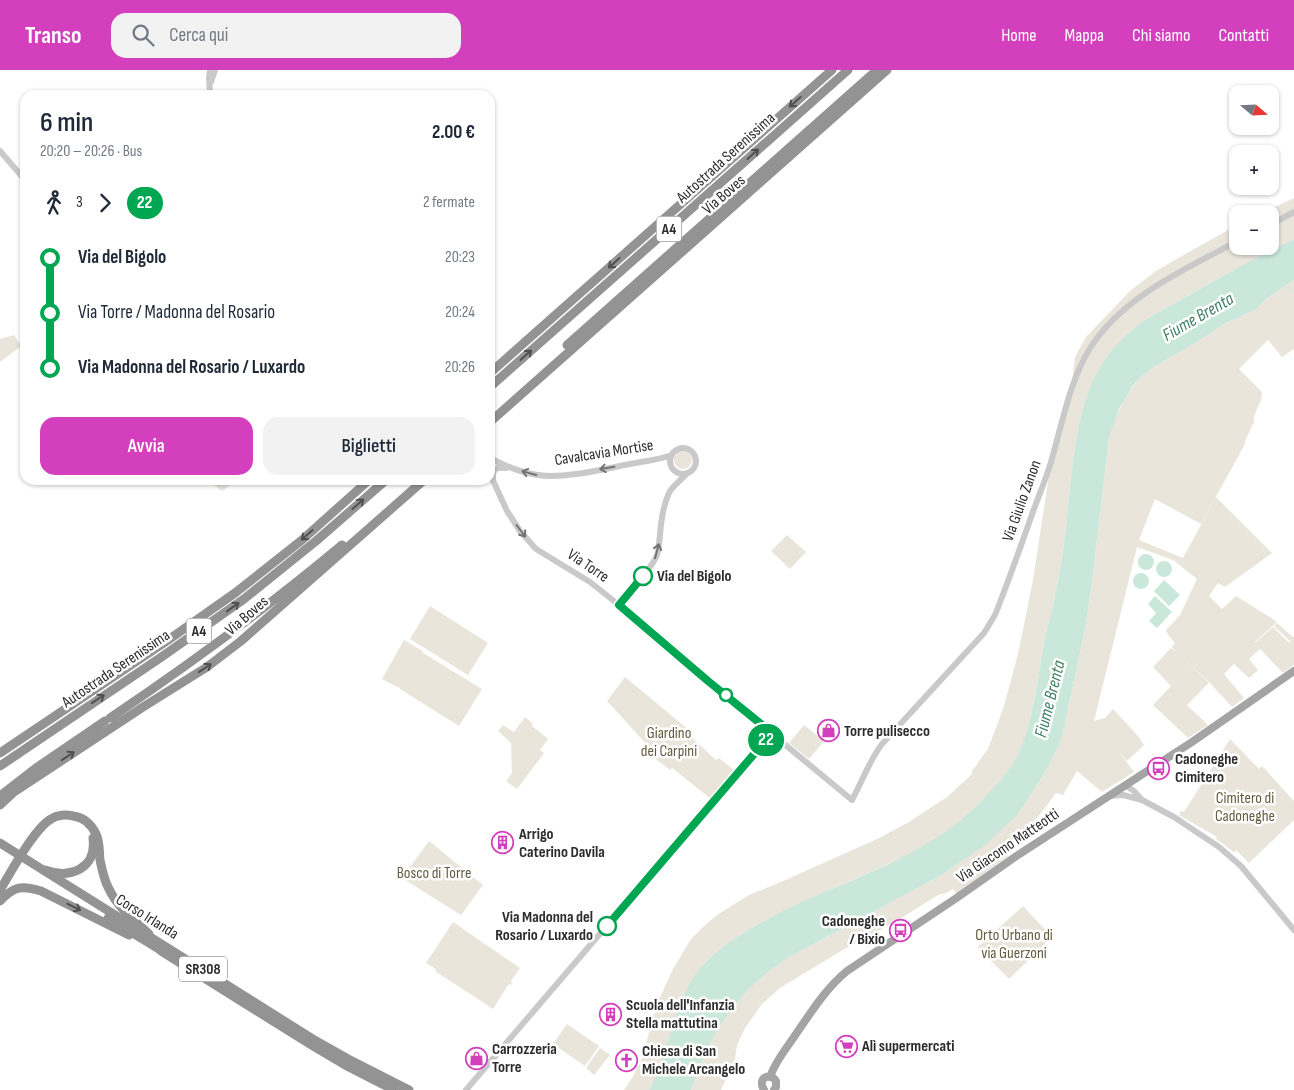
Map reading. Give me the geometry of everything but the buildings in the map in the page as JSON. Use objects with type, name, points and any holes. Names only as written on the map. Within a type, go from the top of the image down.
[{"type":"highway","name":"Autostrada Serenissima","points":[[495,369],[832,70]]},
{"type":"highway","name":"Autostrada Serenissima","points":[[495,383],[848,70]]},
{"type":"highway","name":"Via Boves","points":[[495,410],[877,70]]},
{"type":"highway","name":"Via Boves","points":[[495,418],[887,70]]},
{"type":"highway","name":"Autostrada Serenissima","points":[[0,753],[235,593],[302,540],[364,485]]},
{"type":"highway","name":"Autostrada Serenissima","points":[[0,766],[244,599],[310,546],[380,485]]},
{"type":"highway","name":"Via Boves","points":[[0,796],[36,768],[195,660],[256,614],[327,557],[409,485]]},
{"type":"highway","name":"Via Boves","points":[[0,805],[14,792],[207,667],[242,641],[418,485]]},
{"type":"highway","points":[[0,890],[42,826],[51,818],[59,816],[79,817],[96,835],[104,876],[114,899],[123,910],[159,942]]},
{"type":"highway","points":[[0,894],[32,844],[46,826],[53,821],[61,819],[78,820],[86,824],[93,839],[94,848],[87,864],[72,873],[62,874],[38,867]]},
{"type":"highway","name":"Corso Irlanda","points":[[0,843],[324,1045],[409,1090]]},
{"type":"highway","name":"Corso Irlanda","points":[[0,850],[313,1046],[394,1090]]},
{"type":"highway","points":[[0,900],[12,890],[19,887],[30,887],[48,894],[167,954]]},
{"type":"main road","name":"Via Giacomo Matteotti","points":[[762,1089],[764,1079],[770,1076],[811,1012],[834,982],[1015,857],[1197,738],[1294,671]]},
{"type":"main road","points":[[770,1076],[774,1078],[777,1085],[774,1090]]},
{"type":"street","points":[[210,70],[210,90]]},
{"type":"street","points":[[210,86],[215,70]]},
{"type":"street","points":[[0,150],[20,174]]},
{"type":"street","points":[[1279,220],[1294,212]]},
{"type":"street","name":"Via Giulio Zanon","points":[[852,800],[871,760],[882,744],[984,633],[995,615],[1048,472],[1062,420],[1079,372],[1097,338],[1123,311],[1140,298],[1176,274],[1229,246]]},
{"type":"street","points":[[619,605],[645,574],[656,556],[664,508],[668,497],[673,488],[695,465],[696,459],[692,452],[683,448],[676,450],[672,454],[670,462],[674,469],[680,473],[687,473]]},
{"type":"street","name":"Cavalcavia Mortise","points":[[495,460],[510,468],[537,475],[560,476],[666,457],[672,454]]},
{"type":"street","points":[[495,469],[499,467],[510,468]]},
{"type":"street","name":"Via Torre","points":[[495,484],[507,511],[520,531],[536,549],[590,582],[619,605],[852,800]]},
{"type":"street","points":[[466,1090],[772,733]]},
{"type":"street","points":[[1134,780],[1134,791]]},
{"type":"street","points":[[1125,785],[1142,800]]},
{"type":"street","points":[[1125,785],[1128,796]]},
{"type":"street","points":[[1109,796],[1128,796],[1142,800],[1182,822],[1233,858],[1252,878],[1294,930]]},
{"type":"green space","points":[[1294,198],[1294,239],[1279,246],[1279,205]]},
{"type":"green space","points":[[1229,230],[1229,255],[1262,255],[1143,321],[1120,342],[1103,364],[1091,388],[1082,414],[1076,441],[1061,566],[1045,638],[1034,702],[1021,748],[1012,766],[974,809],[930,843],[777,914],[749,929],[723,947],[700,969],[683,998],[662,1060],[649,1090],[624,1090],[641,1061],[657,1004],[673,969],[691,939],[702,928],[717,915],[749,895],[877,839],[909,822],[947,797],[972,774],[972,771],[988,749],[1004,706],[1018,654],[1033,580],[1050,469],[1070,399],[1075,357],[1086,337],[1130,291],[1156,271]]},
{"type":"green space","points":[[1294,280],[1294,349],[1282,357],[1268,340],[1239,369],[1261,391],[1261,400],[1245,444],[1201,524],[1155,499],[1139,540],[1183,558],[1216,497],[1272,553],[1225,587],[1218,583],[1209,596],[1222,609],[1236,596],[1277,622],[1254,643],[1273,627],[1289,643],[1290,641],[1274,626],[1277,623],[1294,638],[1294,665],[1283,673],[1260,649],[1249,659],[1258,670],[1249,678],[1234,664],[1224,674],[1244,698],[1232,707],[1209,682],[1181,656],[1209,683],[1187,705],[1208,725],[1188,738],[1153,705],[1171,686],[1153,667],[1171,648],[1176,652],[1172,647],[1175,643],[1166,630],[1180,615],[1197,579],[1173,560],[1137,547],[1094,721],[1105,718],[1113,709],[1138,736],[1144,745],[1127,761],[1117,749],[1134,772],[1102,792],[1077,771],[1063,795],[1056,793],[1032,824],[1004,853],[1008,856],[956,894],[953,889],[938,895],[780,988],[762,1004],[745,1028],[737,1045],[735,1059],[721,1090],[691,1090],[705,1054],[721,1024],[740,998],[763,975],[791,956],[940,876],[963,860],[1024,805],[1048,767],[1062,736],[1085,630],[1109,438],[1114,421],[1126,396],[1140,378],[1155,366],[1226,323],[1255,310],[1266,299]]},
{"type":"green space","points":[[14,335],[20,347],[0,362],[0,339]]},
{"type":"green space","points":[[683,451],[691,456],[692,460],[687,468],[683,469],[675,464],[674,460],[679,452]]},
{"type":"green space","points":[[214,485],[231,485],[222,491]]},
{"type":"green space","points":[[787,535],[806,552],[790,569],[771,551]]},
{"type":"green space","points":[[430,606],[488,643],[468,675],[410,639]]},
{"type":"green space","points":[[404,640],[482,689],[459,726],[400,689],[400,687],[382,679]]},
{"type":"green space","name":"Giardino dei Carpini","points":[[625,677],[689,730],[687,733],[716,760],[719,758],[734,770],[710,798],[672,768],[670,770],[657,760],[647,750],[649,747],[607,701]]},
{"type":"green space","points":[[525,717],[533,724],[532,726],[548,739],[540,750],[544,753],[517,789],[506,781],[512,773],[511,743],[498,731],[503,725],[514,732]]},
{"type":"green space","points":[[804,725],[824,741],[809,759],[789,743]]},
{"type":"green space","name":"Cimitero di Cadoneghe","points":[[1230,739],[1259,769],[1262,766],[1294,801],[1294,820],[1249,863],[1236,850],[1235,853],[1216,839],[1217,837],[1179,815],[1181,811],[1184,812],[1206,777],[1204,775],[1206,771],[1210,773]]},
{"type":"green space","name":"Bosco di Torre","points":[[429,841],[483,885],[461,915],[402,878]]},
{"type":"green space","name":"Orto Urbano di via Guerzoni","points":[[1023,906],[1052,937],[1009,979],[978,947]]},
{"type":"green space","points":[[453,922],[520,968],[511,981],[512,984],[508,985],[493,1009],[435,971],[436,969],[426,963]]},
{"type":"green space","points":[[567,1024],[599,1046],[585,1066],[553,1044]]},
{"type":"green space","points":[[600,1048],[610,1055],[594,1075],[586,1068]]},
{"type":"water","name":"Fiume Brenta","points":[[1294,239],[1294,280],[1266,299],[1255,310],[1226,323],[1155,366],[1132,387],[1119,409],[1109,438],[1085,630],[1062,736],[1048,767],[1016,816],[986,844],[940,876],[791,956],[764,975],[740,998],[721,1024],[705,1054],[691,1090],[649,1090],[657,1074],[686,990],[695,975],[707,961],[740,935],[768,919],[889,864],[943,834],[967,815],[1008,771],[1021,748],[1030,717],[1061,566],[1080,422],[1085,401],[1102,364],[1131,330],[1143,321],[1262,255],[1279,255],[1279,246]]},
{"type":"water","points":[[1143,554],[1149,554],[1154,559],[1152,568],[1143,570],[1138,565],[1138,559]]},
{"type":"water","points":[[1161,561],[1167,561],[1172,566],[1170,575],[1161,577],[1156,572],[1156,566]]},
{"type":"water","points":[[1138,573],[1144,573],[1149,578],[1147,587],[1138,589],[1133,584],[1133,578]]},
{"type":"water","points":[[1164,580],[1180,595],[1169,606],[1154,591]]},
{"type":"water","points":[[1155,596],[1172,612],[1157,628],[1149,621],[1156,613],[1148,604]]},
{"type":"waterway","points":[[1288,285],[1294,292]]},
{"type":"bus line","name":"22","points":[[607,926],[772,733],[619,605],[643,576]]},
{"type":"place","name":"Via del Bigolo","points":[[643,576]]},
{"type":"place","name":"Torre pulisecco","points":[[828,731]]},
{"type":"place","name":"Cadoneghe Cimitero","points":[[1159,768]]},
{"type":"place","name":"Arrigo Caterino Davila","points":[[503,843]]},
{"type":"place","name":"Via Madonna del Rosario / Luxardo","points":[[607,926]]},
{"type":"place","name":"Cadoneghe / Bixio","points":[[901,930]]},
{"type":"place","name":"Scuola dell'Infanzia Stella mattutina","points":[[610,1014]]},
{"type":"place","name":"Alì supermercati","points":[[846,1046]]},
{"type":"place","name":"Carrozzeria Torre","points":[[476,1058]]},
{"type":"place","name":"Chiesa di San Michele Arcangelo","points":[[626,1060]]}]
